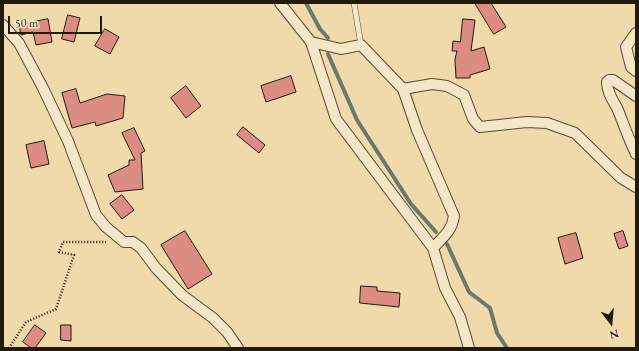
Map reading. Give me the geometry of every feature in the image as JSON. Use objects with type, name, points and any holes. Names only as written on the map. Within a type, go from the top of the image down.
[{"type":"street","points":[[280,3],[311,42],[336,119],[434,248],[445,288],[460,317],[469,348]]},
{"type":"street","points":[[3,24],[19,43],[43,88],[68,140],[96,215],[106,227],[124,242],[133,242],[141,248],[156,268],[182,295],[213,318],[228,332],[238,348]]},
{"type":"street","points":[[636,33],[626,48],[631,67],[636,71]]},
{"type":"street","points":[[311,42],[340,49],[361,45],[403,89],[417,130],[454,216],[448,232],[434,248]]},
{"type":"street","points":[[636,96],[613,80],[607,82],[607,89],[618,110],[636,154]]},
{"type":"street","points":[[403,89],[432,84],[447,86],[464,95],[473,119],[480,127],[527,122],[546,123],[575,133],[622,178],[636,187]]},
{"type":"lane","points":[[354,3],[361,45]]},
{"type":"path","points":[[9,348],[26,322],[56,309],[74,255],[59,252],[63,242],[124,242]]},
{"type":"building","points":[[475,3],[491,3],[506,27],[494,34]]},
{"type":"building","points":[[68,15],[80,18],[74,42],[62,39]]},
{"type":"building","points":[[48,19],[52,42],[36,45],[33,32],[21,35],[19,25]]},
{"type":"building","points":[[463,19],[475,20],[471,51],[484,47],[490,69],[470,75],[470,78],[456,78],[455,59],[457,51],[452,51],[453,41],[460,42]]},
{"type":"building","points":[[105,29],[119,37],[110,54],[95,46]]},
{"type":"building","points":[[291,76],[296,92],[266,102],[261,86]]},
{"type":"building","points":[[186,86],[201,106],[186,118],[171,98]]},
{"type":"building","points":[[76,89],[80,103],[107,94],[125,96],[123,118],[96,126],[95,122],[72,128],[62,93]]},
{"type":"building","points":[[243,127],[265,145],[259,153],[237,135]]},
{"type":"building","points":[[134,128],[145,151],[141,153],[143,189],[115,192],[108,175],[129,165],[129,160],[135,160],[122,133]]},
{"type":"building","points":[[44,141],[49,164],[31,168],[26,145]]},
{"type":"building","points":[[122,195],[134,210],[122,219],[110,204]]},
{"type":"building","points":[[185,231],[212,274],[188,289],[161,245]]},
{"type":"building","points":[[623,231],[628,246],[619,249],[614,234]]},
{"type":"building","points":[[576,233],[583,258],[565,264],[558,238]]},
{"type":"building","points":[[361,286],[377,287],[377,291],[400,293],[399,307],[360,303]]},
{"type":"building","points":[[35,325],[46,333],[35,348],[31,348],[23,342]]},
{"type":"building","points":[[61,325],[71,325],[71,341],[61,340]]},
{"type":"waterway","points":[[306,3],[320,29],[328,38]]},
{"type":"waterway","points":[[328,54],[357,120],[411,204],[436,232]]},
{"type":"waterway","points":[[447,244],[469,292],[490,308],[497,333],[507,348]]}]
